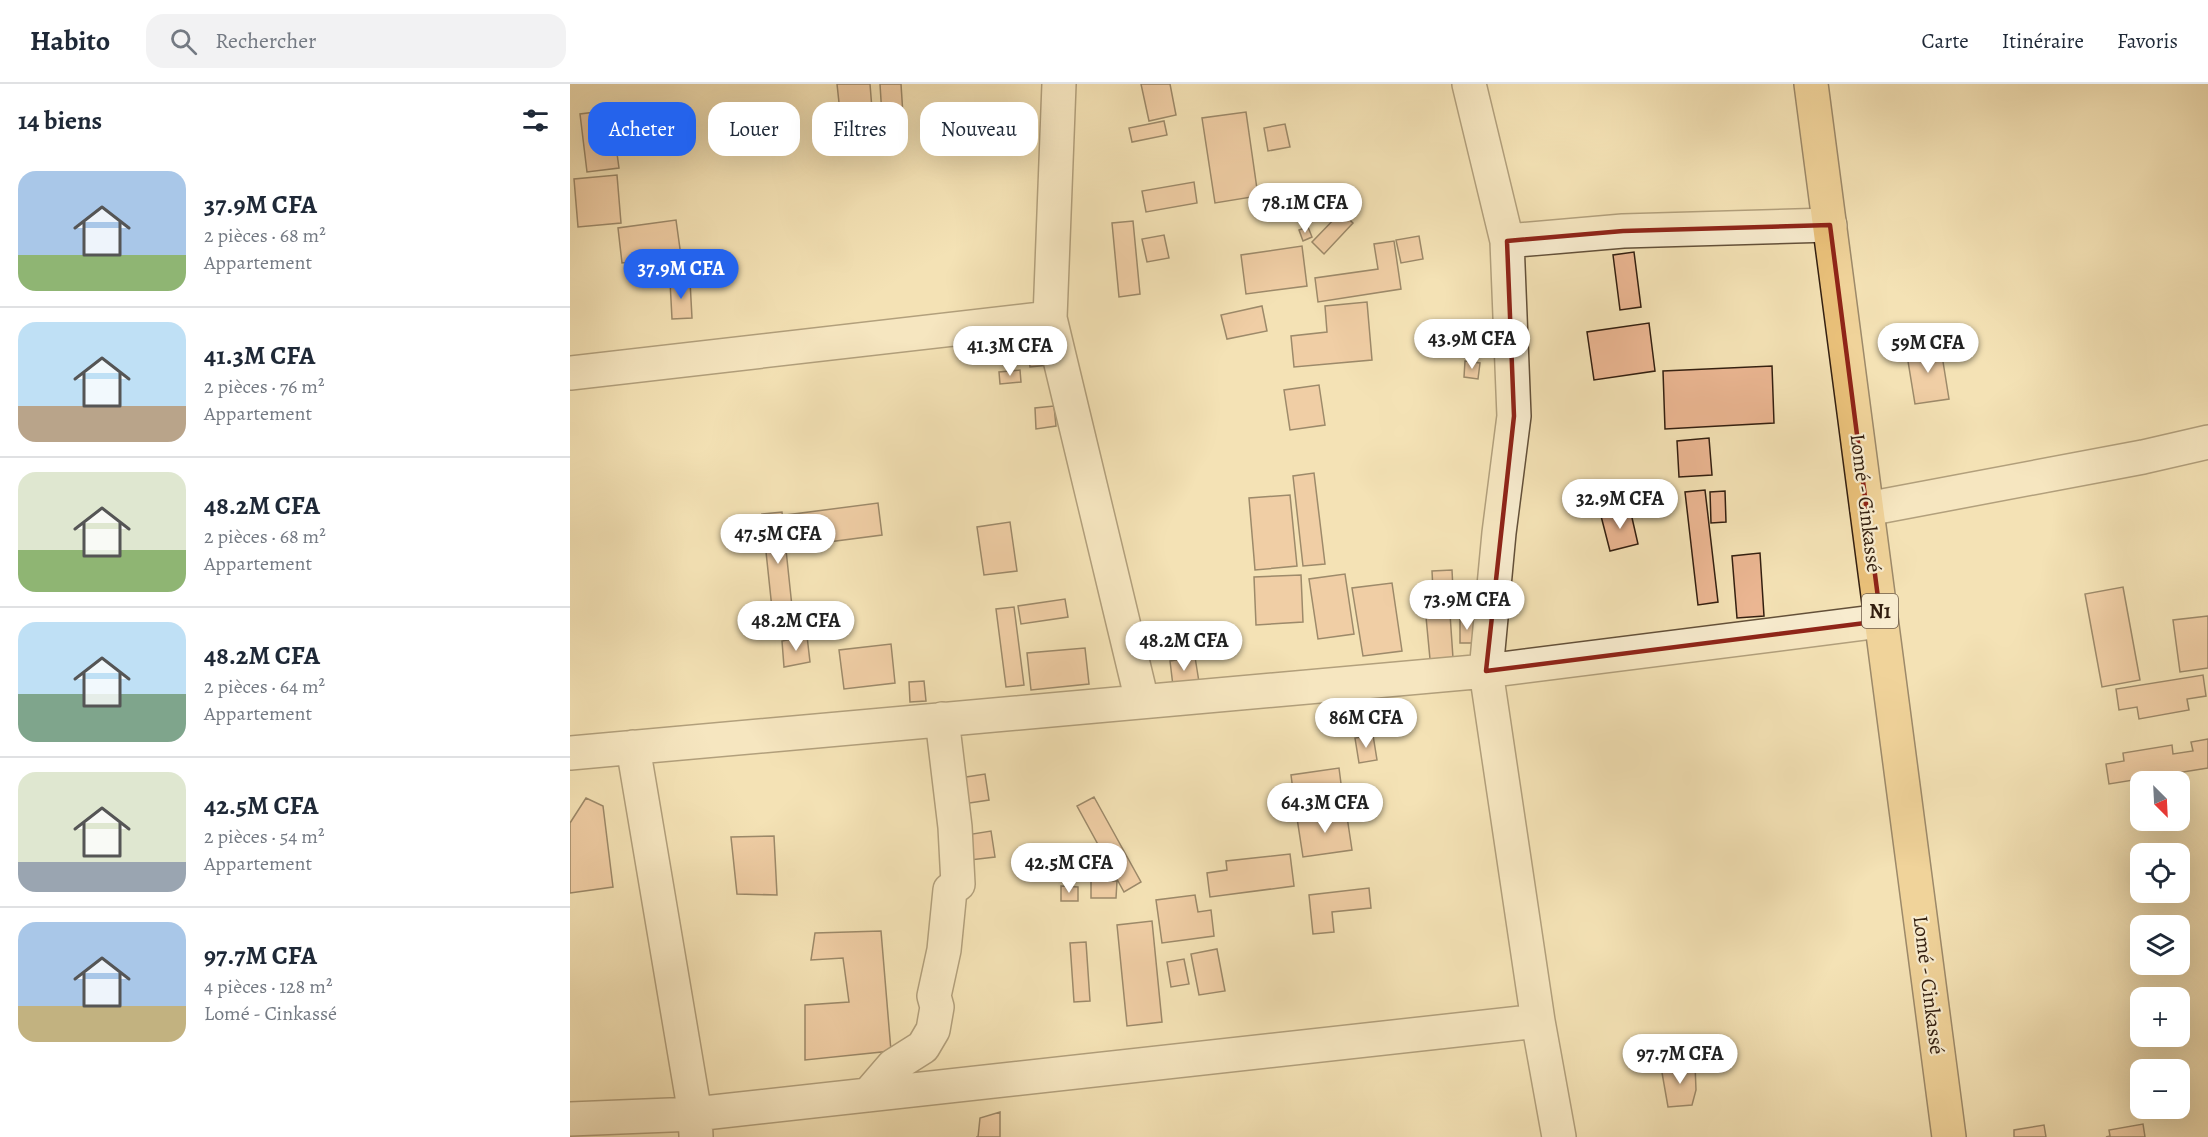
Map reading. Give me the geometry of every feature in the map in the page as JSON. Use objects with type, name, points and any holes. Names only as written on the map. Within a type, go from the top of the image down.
[{"type":"highway","name":"Lomé - Cinkassé","points":[[1811,84],[1949,1137]]},
{"type":"street","points":[[1059,84],[1050,318],[1142,701]]},
{"type":"street","points":[[1469,84],[1508,241],[1514,416],[1499,533],[1486,670],[1538,1021],[1559,1137]]},
{"type":"street","points":[[1508,241],[1623,231],[1830,225]]},
{"type":"street","points":[[570,373],[1050,318]]},
{"type":"street","points":[[1867,509],[2143,457],[2208,442]]},
{"type":"street","points":[[570,753],[1486,670],[1881,621]]},
{"type":"street","points":[[868,1095],[893,1066],[923,1047],[933,1030],[937,1007],[933,996],[944,950],[950,890],[958,884],[956,826],[942,719]]},
{"type":"street","points":[[633,747],[696,1126]]},
{"type":"street","points":[[570,1119],[696,1126],[868,1095],[1538,1021]]},
{"type":"highlighted area","points":[[1830,225],[1881,621],[1486,671],[1514,416],[1507,241],[1623,231]]},
{"type":"building","points":[[837,84],[870,84],[871,102],[839,102]]},
{"type":"building","points":[[880,84],[901,84],[902,102],[881,102]]},
{"type":"building","points":[[1141,84],[1170,84],[1176,115],[1149,121]]},
{"type":"building","points":[[1246,112],[1258,196],[1215,203],[1202,118]]},
{"type":"building","points":[[588,113],[588,156],[617,156],[619,168],[587,172],[580,114]]},
{"type":"building","points":[[1164,121],[1167,135],[1132,142],[1129,128]]},
{"type":"building","points":[[1285,124],[1290,147],[1268,151],[1264,128]]},
{"type":"building","points":[[617,175],[621,223],[578,227],[574,179]]},
{"type":"building","points":[[1194,182],[1197,203],[1146,212],[1142,191]]},
{"type":"building","points":[[1341,212],[1353,223],[1324,254],[1312,242]]},
{"type":"building","points":[[676,220],[681,256],[622,263],[618,228]]},
{"type":"building","points":[[1133,221],[1140,294],[1119,297],[1112,223]]},
{"type":"building","points":[[1308,227],[1312,237],[1303,241],[1299,230]]},
{"type":"building","points":[[1164,235],[1169,258],[1147,262],[1142,239]]},
{"type":"building","points":[[1419,236],[1423,259],[1401,263],[1396,240]]},
{"type":"building","points":[[1394,241],[1401,289],[1318,302],[1315,278],[1378,269],[1374,244]]},
{"type":"building","points":[[1302,246],[1307,286],[1246,294],[1241,255]]},
{"type":"building","points":[[1634,252],[1641,307],[1620,310],[1613,255]]},
{"type":"building","points":[[670,281],[690,281],[692,318],[672,319]]},
{"type":"building","points":[[1367,302],[1372,360],[1294,367],[1291,336],[1327,332],[1325,306]]},
{"type":"building","points":[[1262,306],[1267,331],[1227,339],[1221,315]]},
{"type":"building","points":[[1649,323],[1655,371],[1594,380],[1587,332]]},
{"type":"building","points":[[1046,339],[1049,365],[1030,367],[1027,341]]},
{"type":"building","points":[[1940,343],[1949,399],[1915,404],[1906,349]]},
{"type":"building","points":[[1465,361],[1480,363],[1478,379],[1464,377]]},
{"type":"building","points":[[1772,366],[1774,423],[1665,429],[1663,371]]},
{"type":"building","points":[[1020,370],[1021,382],[1000,384],[999,372]]},
{"type":"building","points":[[1319,385],[1325,425],[1290,430],[1284,390]]},
{"type":"building","points":[[1054,406],[1056,426],[1036,429],[1035,408]]},
{"type":"building","points":[[1709,438],[1712,475],[1679,477],[1677,441]]},
{"type":"building","points":[[1314,473],[1325,564],[1303,566],[1293,476]]},
{"type":"building","points":[[1705,490],[1718,602],[1698,605],[1685,492]]},
{"type":"building","points":[[1725,491],[1726,522],[1711,523],[1710,492]]},
{"type":"building","points":[[1290,495],[1297,566],[1255,570],[1249,498]]},
{"type":"building","points":[[878,503],[882,535],[790,547],[786,515]]},
{"type":"building","points":[[1630,509],[1638,544],[1610,551],[1601,516]]},
{"type":"building","points":[[782,512],[793,616],[773,618],[762,514]]},
{"type":"building","points":[[1010,522],[1017,571],[984,575],[977,527]]},
{"type":"building","points":[[1760,553],[1764,616],[1737,618],[1732,556]]},
{"type":"building","points":[[1452,570],[1454,609],[1434,610],[1432,571]]},
{"type":"building","points":[[1345,574],[1354,634],[1318,639],[1309,579]]},
{"type":"building","points":[[1301,575],[1303,622],[1256,625],[1254,577]]},
{"type":"building","points":[[1392,583],[1402,651],[1363,656],[1352,588]]},
{"type":"building","points":[[2123,587],[2140,680],[2102,687],[2085,594]]},
{"type":"building","points":[[1065,599],[1068,617],[1021,624],[1018,606]]},
{"type":"building","points":[[1014,607],[1024,685],[1006,687],[996,609]]},
{"type":"building","points":[[1450,614],[1453,658],[1430,659],[1426,617]]},
{"type":"building","points":[[2208,616],[2208,668],[2180,672],[2173,620]]},
{"type":"building","points":[[1460,618],[1475,619],[1474,643],[1460,643]]},
{"type":"building","points":[[807,636],[810,662],[784,667],[782,641]]},
{"type":"building","points":[[891,644],[895,683],[844,689],[839,650]]},
{"type":"building","points":[[1085,648],[1089,684],[1031,690],[1027,653]]},
{"type":"building","points":[[1195,657],[1199,682],[1173,686],[1170,661]]},
{"type":"building","points":[[2203,675],[2206,696],[2187,699],[2189,710],[2139,719],[2137,707],[2119,710],[2116,689]]},
{"type":"building","points":[[924,681],[926,701],[910,702],[909,682]]},
{"type":"building","points":[[1373,735],[1377,760],[1359,763],[1355,738]]},
{"type":"building","points":[[2208,739],[2208,768],[2189,771],[2130,771],[2130,781],[2109,784],[2106,764],[2124,761],[2123,753],[2172,745],[2173,754],[2193,751],[2191,742]]},
{"type":"building","points":[[1339,768],[1344,807],[1296,814],[1291,775]]},
{"type":"building","points":[[985,774],[989,800],[963,804],[960,778]]},
{"type":"building","points":[[1094,797],[1141,882],[1124,892],[1077,806]]},
{"type":"building","points":[[586,798],[603,806],[613,887],[570,893],[570,823]]},
{"type":"building","points":[[1346,810],[1352,850],[1303,857],[1297,818]]},
{"type":"building","points":[[991,831],[995,857],[970,860],[966,835]]},
{"type":"building","points":[[774,836],[777,895],[737,894],[731,837]]},
{"type":"building","points":[[1290,854],[1294,886],[1210,897],[1207,873],[1227,870],[1226,861]]},
{"type":"building","points":[[1091,881],[1117,881],[1116,898],[1091,898]]},
{"type":"building","points":[[1061,886],[1078,887],[1078,901],[1061,901]]},
{"type":"building","points":[[1369,888],[1371,908],[1332,912],[1334,932],[1313,934],[1309,895]]},
{"type":"building","points":[[1195,895],[1198,912],[1211,910],[1214,936],[1162,943],[1156,900]]},
{"type":"building","points":[[1152,921],[1162,1022],[1127,1026],[1117,925]]},
{"type":"building","points":[[881,931],[891,1051],[805,1060],[805,1005],[849,1002],[843,958],[811,960],[815,933]]},
{"type":"building","points":[[1086,942],[1090,1001],[1074,1002],[1070,943]]},
{"type":"building","points":[[1217,949],[1225,991],[1199,995],[1191,954]]},
{"type":"building","points":[[1184,959],[1189,984],[1171,987],[1167,962]]},
{"type":"building","points":[[1695,1064],[1696,1090],[1692,1105],[1668,1107],[1661,1067]]},
{"type":"building","points":[[1000,1112],[1000,1137],[978,1137],[980,1118]]},
{"type":"building","points":[[2143,1124],[2145,1137],[2106,1137],[2110,1136],[2109,1130]]},
{"type":"building","points":[[2044,1125],[2046,1137],[2014,1137],[2014,1130]]}]
